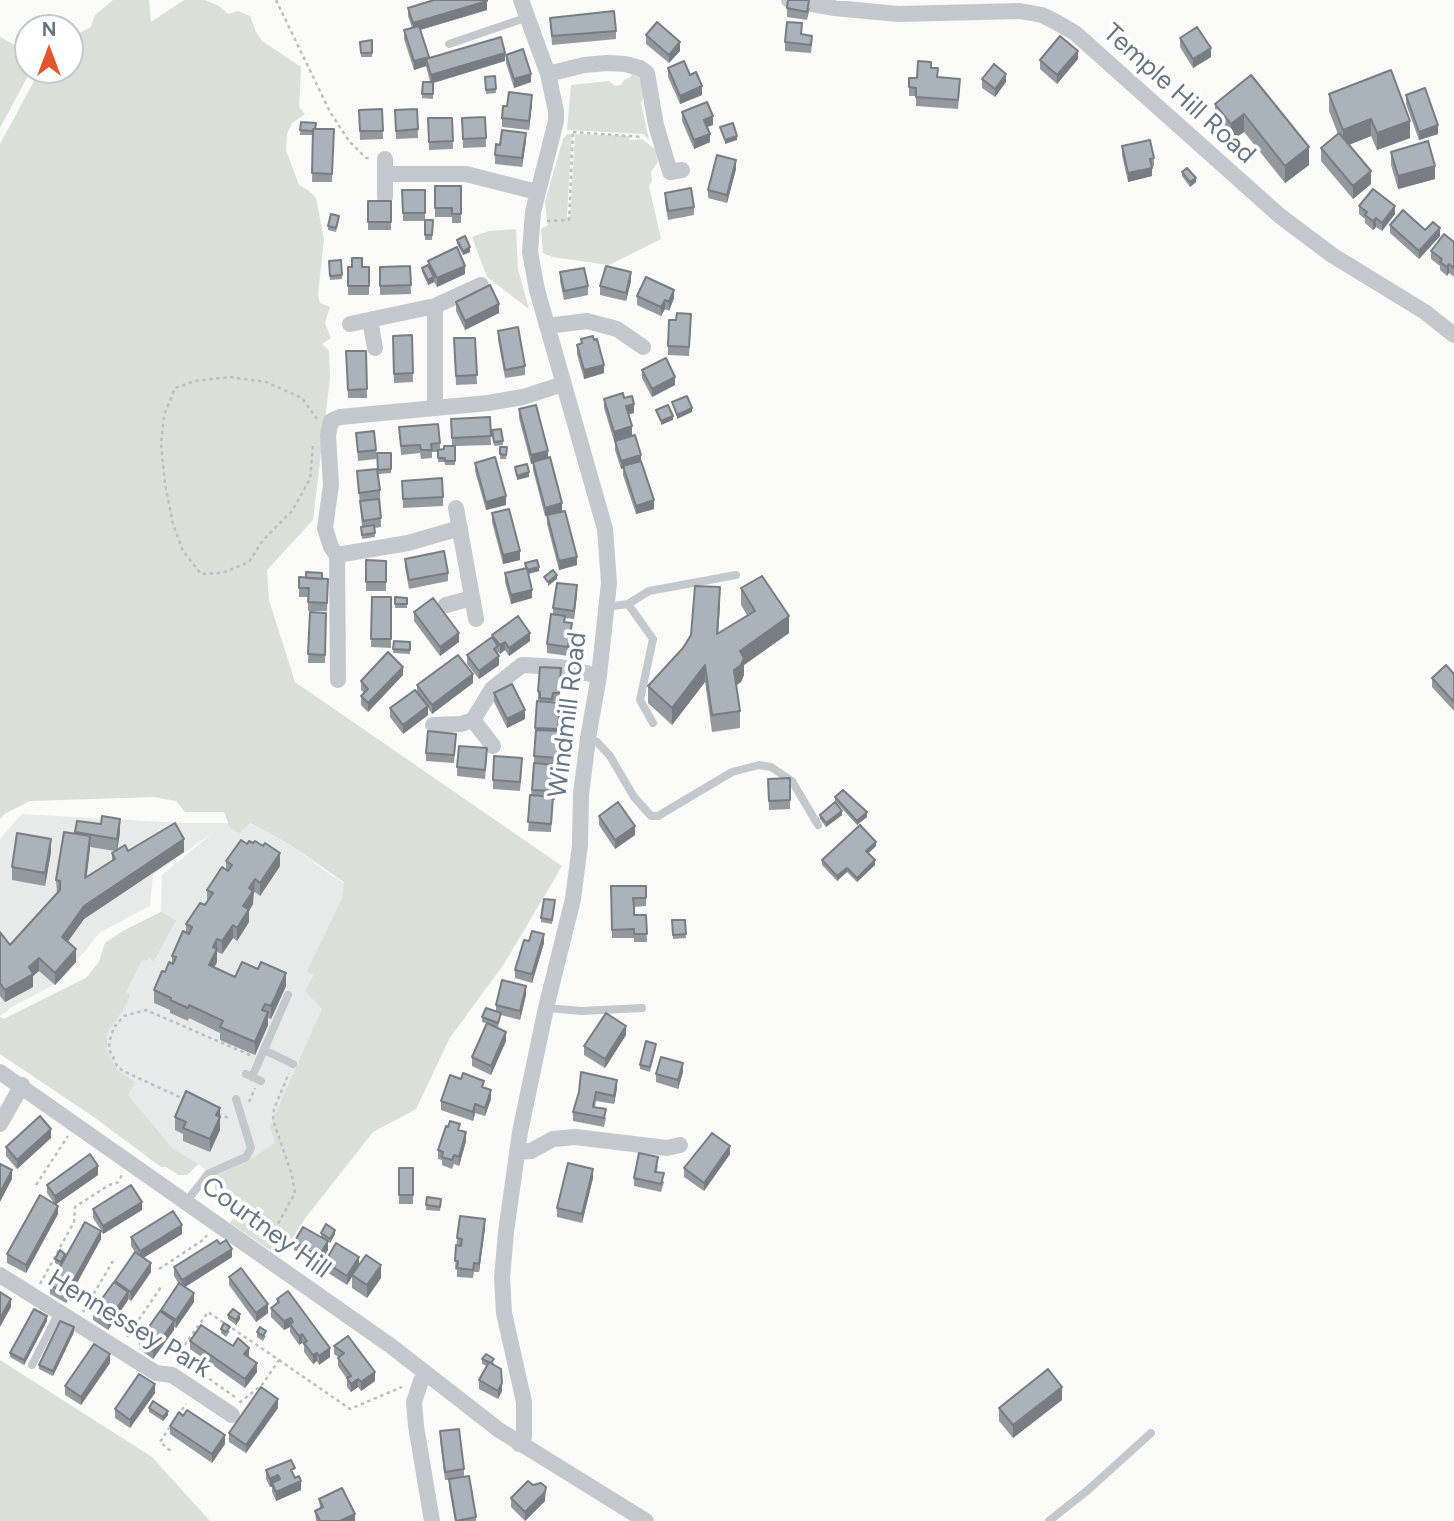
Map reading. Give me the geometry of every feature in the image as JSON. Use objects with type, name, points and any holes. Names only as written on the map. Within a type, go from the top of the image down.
[{"type":"street","name":"Windmill Road","points":[[519,1444],[524,1437],[524,1402],[504,1313],[502,1278],[517,1152],[546,1008],[573,899],[580,845],[581,795],[599,676],[609,583],[605,529],[547,326],[530,251],[537,192],[556,121],[548,74],[521,0]]},
{"type":"street","name":"Temple Hill Road","points":[[789,0],[835,9],[898,14],[931,6],[1020,11],[1042,15],[1075,33],[1280,216],[1332,255],[1454,335]]},
{"type":"street","points":[[548,74],[607,63],[640,68],[647,73],[670,172],[682,170]]},
{"type":"street","points":[[385,197],[385,167],[466,174],[537,192]]},
{"type":"street","points":[[350,324],[435,306],[481,285]]},
{"type":"street","points":[[435,306],[435,408]]},
{"type":"street","points":[[370,320],[375,348]]},
{"type":"street","points":[[547,326],[587,321],[617,328],[643,347]]},
{"type":"street","points":[[338,680],[337,555],[331,547],[325,528],[331,485],[328,435],[331,421],[340,417],[488,403],[523,397],[564,384]]},
{"type":"street","points":[[456,508],[476,619]]},
{"type":"street","points":[[337,555],[408,543],[460,528]]},
{"type":"street","points":[[446,605],[472,598]]},
{"type":"street","points":[[433,725],[461,724],[473,720],[492,689],[522,665],[560,667],[599,676]]},
{"type":"street","points":[[473,720],[493,746]]},
{"type":"street","name":"Courtney Hill","points":[[0,1072],[391,1346],[519,1444],[646,1521]]},
{"type":"street","points":[[0,1124],[22,1085]]},
{"type":"street","points":[[517,1152],[531,1151],[552,1139],[575,1137],[667,1148],[680,1145]]},
{"type":"street","name":"Hennessey Park","points":[[0,1275],[156,1373],[172,1375],[236,1408]]},
{"type":"street","points":[[428,1376],[421,1381],[414,1402],[432,1521]]},
{"type":"lane","points":[[449,44],[528,17]]},
{"type":"lane","points":[[606,607],[628,604],[649,591],[736,575]]},
{"type":"lane","points":[[628,604],[653,639],[640,700],[653,723]]},
{"type":"lane","points":[[588,738],[597,742],[610,756],[634,797],[651,816],[658,816],[732,772],[759,765],[771,766],[792,781],[818,825]]},
{"type":"lane","points":[[254,1079],[288,995]]},
{"type":"lane","points":[[546,1008],[582,1011],[642,1008]]},
{"type":"lane","points":[[264,1051],[293,1064]]},
{"type":"lane","points":[[186,1202],[208,1174],[246,1157],[251,1147],[236,1098]]},
{"type":"lane","points":[[32,1365],[59,1312]]},
{"type":"lane","points":[[1049,1521],[1151,1433]]},
{"type":"path","points":[[276,0],[330,112],[349,141],[366,158],[385,167]]},
{"type":"path","points":[[567,132],[629,135],[644,137],[647,142],[661,142]]},
{"type":"path","points":[[540,221],[569,220],[573,132]]},
{"type":"path","points":[[313,445],[310,479],[292,511],[262,540],[249,562],[222,573],[201,574],[183,551],[173,524],[165,484],[161,444],[164,415],[174,388],[195,381],[230,377],[266,382],[302,398],[314,418]]},
{"type":"path","points":[[195,1104],[122,1071],[117,1066],[112,1059],[109,1043],[118,1021],[131,1012],[146,1010],[253,1056]]},
{"type":"path","points":[[260,1255],[295,1193],[292,1175],[273,1120],[290,1071],[283,1068]]},
{"type":"path","points":[[250,1111],[248,1103],[254,1079]]},
{"type":"path","points":[[219,1114],[231,1119]]},
{"type":"path","points":[[36,1185],[69,1133]]},
{"type":"path","points":[[40,1283],[74,1222],[75,1207],[109,1185],[117,1183],[124,1172]]},
{"type":"path","points":[[159,1269],[203,1241],[209,1232]]},
{"type":"path","points":[[82,1315],[113,1261]]},
{"type":"path","points":[[123,1342],[161,1287]]},
{"type":"path","points":[[279,1360],[262,1385],[236,1408],[177,1356],[208,1312],[279,1360],[349,1409],[406,1385]]},
{"type":"path","points":[[172,1452],[160,1442],[186,1404]]},
{"type":"shaded area","points":[[113,0],[149,0],[151,22],[184,0],[205,0],[219,6],[228,14],[238,11],[250,16],[262,41],[301,67],[299,107],[305,114],[292,123],[287,134],[286,150],[299,185],[316,198],[324,239],[318,295],[320,303],[330,307],[325,323],[331,338],[322,344],[329,351],[330,378],[313,520],[267,570],[269,600],[295,682],[562,866],[504,964],[449,1039],[416,1109],[373,1132],[306,1217],[280,1257],[230,1223],[237,1213],[216,1197],[214,1177],[256,1156],[275,1143],[270,1126],[322,1009],[305,991],[314,975],[307,971],[342,899],[344,882],[289,844],[250,823],[239,833],[230,828],[224,812],[185,812],[176,801],[154,797],[30,801],[0,819],[0,144],[32,84],[84,84],[84,31],[91,27],[95,15]]},
{"type":"shaded area","points":[[0,37],[14,44],[14,84],[24,84],[0,128]]},
{"type":"shaded area","points":[[632,73],[638,75],[643,84],[645,95],[641,103],[649,140],[643,134],[567,130],[571,85],[609,81],[615,86],[621,85]]},
{"type":"shaded area","points":[[567,134],[572,134],[567,217],[570,216],[575,134],[629,136],[629,140],[642,139],[656,150],[658,162],[651,172],[652,181],[649,186],[661,239],[609,265],[552,257],[543,253],[541,229],[548,225],[545,202],[563,139]]},
{"type":"shaded area","points":[[516,229],[518,269],[529,309],[487,277],[472,237],[489,231]]},
{"type":"shaded area","points":[[22,814],[182,823],[249,823],[289,844],[328,873],[495,975],[449,1039],[416,1109],[373,1132],[306,1217],[280,1257],[230,1223],[237,1213],[216,1197],[214,1177],[198,1164],[187,1175],[179,1175],[161,1167],[94,1117],[0,1054],[4,1019],[86,978],[99,962],[105,943],[161,912],[162,875],[215,831],[153,875],[150,906],[99,933],[61,981],[0,1016],[0,839]]},
{"type":"shaded area","points":[[161,912],[176,920],[154,961],[149,958],[147,961],[142,960],[126,992],[130,995],[125,1007],[107,1033],[107,1051],[117,1070],[135,1082],[128,1095],[172,1148],[198,1164],[187,1175],[179,1175],[161,1167],[94,1117],[0,1054],[0,1017],[4,1019],[86,978],[99,962],[105,943]]},
{"type":"shaded area","points":[[0,1360],[152,1457],[210,1521],[0,1521]]},
{"type":"building","points":[[434,0],[487,1],[413,23],[408,8]]},
{"type":"building","points":[[788,0],[809,0],[807,12],[787,8]]},
{"type":"building","points":[[614,11],[616,31],[552,36],[550,18]]},
{"type":"building","points":[[657,22],[680,42],[669,55],[646,35]]},
{"type":"building","points":[[787,22],[802,23],[801,34],[812,36],[811,45],[785,42]]},
{"type":"building","points":[[419,26],[429,57],[414,61],[404,30]]},
{"type":"building","points":[[1197,27],[1211,48],[1193,59],[1180,38]]},
{"type":"building","points":[[1060,36],[1078,51],[1057,75],[1040,60]]},
{"type":"building","points":[[501,37],[505,53],[431,75],[426,59]]},
{"type":"building","points":[[372,40],[372,53],[361,53],[360,42]]},
{"type":"building","points":[[523,49],[531,74],[514,79],[506,55]]},
{"type":"building","points":[[684,61],[690,75],[696,72],[702,86],[680,96],[668,68]]},
{"type":"building","points":[[918,61],[931,62],[931,68],[938,68],[937,77],[960,79],[958,100],[916,97],[916,88],[909,87],[909,78],[917,78]]},
{"type":"building","points":[[994,64],[1006,74],[995,89],[982,79]]},
{"type":"building","points":[[1391,70],[1410,121],[1377,133],[1371,119],[1343,130],[1329,94]]},
{"type":"building","points":[[1251,75],[1309,147],[1285,166],[1244,114],[1231,124],[1215,104]]},
{"type":"building","points":[[495,76],[496,89],[486,90],[485,77]]},
{"type":"building","points":[[423,82],[433,82],[433,94],[422,94]]},
{"type":"building","points":[[1425,88],[1438,125],[1419,132],[1406,95]]},
{"type":"building","points":[[509,92],[532,95],[529,121],[502,118],[503,106],[507,106]]},
{"type":"building","points":[[707,102],[713,116],[704,120],[710,134],[694,140],[682,112]]},
{"type":"building","points":[[382,109],[383,131],[360,131],[359,110]]},
{"type":"building","points":[[417,109],[418,129],[396,131],[395,110]]},
{"type":"building","points":[[485,117],[486,138],[463,139],[462,118]]},
{"type":"building","points":[[428,118],[452,118],[453,141],[429,142]]},
{"type":"building","points":[[301,122],[316,123],[315,129],[300,130]]},
{"type":"building","points":[[733,123],[737,136],[725,140],[720,127]]},
{"type":"building","points":[[313,129],[334,129],[332,174],[312,173]]},
{"type":"building","points":[[502,130],[526,133],[522,158],[495,155],[496,144],[500,145]]},
{"type":"building","points":[[1339,133],[1371,171],[1353,186],[1321,148]]},
{"type":"building","points":[[1150,140],[1154,158],[1150,159],[1152,168],[1128,173],[1122,146]]},
{"type":"building","points":[[1428,141],[1435,166],[1398,176],[1391,152]]},
{"type":"building","points":[[717,155],[736,160],[727,195],[708,190]]},
{"type":"building","points":[[1187,168],[1196,178],[1190,182],[1182,172]]},
{"type":"building","points":[[435,186],[461,186],[461,214],[452,214],[452,208],[435,208]]},
{"type":"building","points":[[691,188],[694,207],[668,211],[665,193]]},
{"type":"building","points":[[1373,189],[1395,206],[1382,223],[1376,218],[1373,221],[1359,206]]},
{"type":"building","points":[[402,190],[425,190],[425,213],[403,213]]},
{"type":"building","points":[[368,201],[391,201],[391,222],[368,222]]},
{"type":"building","points":[[1403,210],[1425,230],[1433,222],[1440,228],[1419,251],[1390,225]]},
{"type":"building","points":[[331,214],[339,216],[336,228],[328,226]]},
{"type":"building","points":[[425,220],[433,220],[432,235],[425,235]]},
{"type":"building","points":[[1444,234],[1454,242],[1454,268],[1440,262],[1442,259],[1431,251]]},
{"type":"building","points":[[465,236],[470,247],[463,251],[457,240]]},
{"type":"building","points":[[457,247],[465,266],[437,278],[428,261]]},
{"type":"building","points":[[352,258],[362,258],[362,267],[369,267],[369,286],[348,286],[348,267],[352,267]]},
{"type":"building","points":[[341,260],[342,275],[330,276],[329,261]]},
{"type":"building","points":[[428,265],[434,277],[428,280],[422,268]]},
{"type":"building","points":[[410,266],[411,285],[380,286],[380,267]]},
{"type":"building","points":[[606,266],[631,272],[626,293],[600,286]]},
{"type":"building","points":[[584,268],[588,286],[564,291],[560,272]]},
{"type":"building","points":[[646,277],[674,290],[669,302],[665,300],[661,307],[637,296]]},
{"type":"building","points":[[490,285],[499,304],[465,321],[456,302]]},
{"type":"building","points":[[677,313],[691,314],[689,347],[668,346],[669,320],[676,320]]},
{"type":"building","points":[[518,327],[525,366],[505,370],[498,331]]},
{"type":"building","points":[[412,335],[413,373],[394,374],[393,336]]},
{"type":"building","points":[[593,336],[594,340],[597,339],[604,365],[584,370],[577,345],[582,343],[581,339]]},
{"type":"building","points":[[454,338],[475,338],[477,375],[456,376]]},
{"type":"building","points":[[346,351],[366,351],[367,389],[348,390]]},
{"type":"building","points":[[666,358],[675,377],[652,389],[642,370]]},
{"type":"building","points":[[623,393],[624,398],[632,396],[634,404],[626,406],[632,426],[614,432],[604,399]]},
{"type":"building","points":[[687,396],[692,408],[677,415],[672,402]]},
{"type":"building","points":[[536,405],[548,451],[531,455],[519,409]]},
{"type":"building","points":[[668,405],[673,416],[661,421],[656,410]]},
{"type":"building","points":[[490,417],[491,436],[452,438],[451,419]]},
{"type":"building","points":[[438,424],[440,443],[431,444],[432,450],[421,450],[420,445],[401,446],[399,427]]},
{"type":"building","points":[[501,429],[503,441],[494,442],[492,430]]},
{"type":"building","points":[[374,431],[376,450],[358,452],[356,433]]},
{"type":"building","points":[[635,435],[641,455],[621,461],[615,441]]},
{"type":"building","points":[[444,446],[455,446],[455,461],[438,458],[438,450],[444,449]]},
{"type":"building","points":[[500,447],[507,447],[506,455],[500,454]]},
{"type":"building","points":[[377,453],[391,453],[391,469],[378,470]]},
{"type":"building","points":[[495,457],[506,496],[486,502],[475,463]]},
{"type":"building","points":[[550,457],[562,503],[545,508],[533,462]]},
{"type":"building","points":[[641,461],[654,500],[636,506],[623,466]]},
{"type":"building","points":[[527,464],[529,472],[517,476],[515,467]]},
{"type":"building","points":[[377,469],[380,490],[359,493],[357,471]]},
{"type":"building","points":[[442,478],[443,497],[403,499],[402,481]]},
{"type":"building","points":[[379,499],[381,518],[363,521],[360,501]]},
{"type":"building","points":[[509,509],[520,551],[503,555],[492,513]]},
{"type":"building","points":[[565,511],[577,557],[559,561],[547,515]]},
{"type":"building","points":[[374,525],[375,533],[362,535],[361,527]]},
{"type":"building","points":[[444,551],[448,573],[409,580],[405,559]]},
{"type":"building","points":[[366,560],[386,561],[386,582],[366,582]]},
{"type":"building","points":[[537,560],[539,567],[527,570],[525,563]]},
{"type":"building","points":[[527,568],[532,590],[511,595],[505,573]]},
{"type":"building","points":[[553,570],[557,575],[548,582],[544,577]]},
{"type":"building","points":[[306,572],[322,573],[322,579],[306,578]]},
{"type":"building","points":[[762,576],[789,616],[740,651],[744,658],[741,665],[734,670],[740,711],[712,715],[705,665],[672,708],[648,686],[683,648],[691,635],[695,586],[720,587],[717,634],[755,611],[741,588]]},
{"type":"building","points":[[299,577],[328,579],[327,603],[308,602],[309,588],[299,588]]},
{"type":"building","points":[[557,583],[577,585],[574,611],[553,608]]},
{"type":"building","points":[[372,597],[391,597],[391,639],[371,639]]},
{"type":"building","points":[[395,597],[407,598],[407,604],[395,604]]},
{"type":"building","points":[[433,598],[459,633],[440,647],[414,612]]},
{"type":"building","points":[[310,612],[326,613],[325,655],[308,654]]},
{"type":"building","points":[[551,614],[565,616],[564,622],[572,623],[568,647],[547,644]]},
{"type":"building","points":[[518,616],[530,633],[509,648],[505,642],[500,645],[492,635]]},
{"type":"building","points":[[492,637],[498,646],[494,649],[499,656],[479,671],[467,655]]},
{"type":"building","points":[[394,641],[410,642],[410,650],[393,649]]},
{"type":"building","points":[[388,652],[403,667],[368,703],[361,696],[368,689],[361,681]]},
{"type":"building","points":[[458,655],[473,674],[432,705],[417,685]]},
{"type":"building","points":[[1446,665],[1454,674],[1454,702],[1432,678]]},
{"type":"building","points":[[540,667],[561,668],[559,693],[553,693],[552,699],[540,698]]},
{"type":"building","points":[[512,684],[525,710],[507,719],[494,693]]},
{"type":"building","points":[[415,690],[428,706],[403,725],[390,708]]},
{"type":"building","points":[[537,701],[560,703],[558,729],[535,728]]},
{"type":"building","points":[[536,730],[559,731],[557,758],[534,756]]},
{"type":"building","points":[[428,731],[456,734],[454,755],[426,753]]},
{"type":"building","points":[[459,746],[487,748],[485,770],[457,767]]},
{"type":"building","points":[[494,756],[522,758],[520,782],[493,780]]},
{"type":"building","points":[[534,763],[556,765],[555,791],[532,790]]},
{"type":"building","points":[[790,778],[790,800],[769,801],[768,779]]},
{"type":"building","points":[[843,790],[867,812],[857,821],[835,797]]},
{"type":"building","points":[[530,795],[553,797],[551,824],[528,822]]},
{"type":"building","points":[[618,802],[635,826],[615,840],[599,816]]},
{"type":"building","points":[[835,802],[842,811],[826,823],[820,815]]},
{"type":"building","points":[[102,816],[120,819],[117,839],[75,832],[77,821],[101,824]]},
{"type":"building","points":[[175,823],[184,839],[84,906],[62,937],[76,949],[55,973],[39,958],[29,967],[33,974],[5,990],[0,983],[0,932],[10,945],[60,890],[60,881],[56,880],[64,832],[90,836],[85,878],[115,859],[112,853],[125,845],[128,851]]},
{"type":"building","points":[[860,825],[876,842],[866,851],[875,860],[857,878],[847,868],[837,876],[822,860]]},
{"type":"building","points":[[17,833],[51,839],[45,873],[12,867]]},
{"type":"building","points":[[241,840],[247,844],[249,841],[255,841],[263,846],[265,843],[280,853],[260,883],[255,879],[249,888],[253,891],[243,906],[249,909],[237,928],[233,925],[222,941],[217,939],[213,947],[217,949],[209,965],[235,977],[242,962],[258,969],[261,962],[286,973],[271,1006],[265,1004],[262,1010],[268,1012],[255,1042],[220,1027],[223,1021],[189,1005],[188,1008],[170,1000],[171,998],[154,990],[162,971],[165,972],[169,962],[173,964],[176,957],[172,956],[183,931],[189,934],[192,927],[186,924],[200,903],[205,905],[213,893],[207,890],[222,867],[228,871],[232,865],[226,861]]},
{"type":"building","points":[[611,886],[646,886],[646,898],[633,898],[634,915],[646,915],[647,934],[634,934],[634,929],[612,930]]},
{"type":"building","points":[[544,899],[555,900],[552,920],[541,918]]},
{"type":"building","points":[[672,920],[685,920],[686,934],[673,935]]},
{"type":"building","points":[[532,931],[544,934],[532,974],[515,970],[524,940],[529,941]]},
{"type":"building","points":[[502,980],[526,986],[520,1011],[496,1005]]},
{"type":"building","points":[[486,1008],[501,1013],[498,1023],[482,1017]]},
{"type":"building","points":[[606,1013],[626,1026],[605,1059],[584,1046]]},
{"type":"building","points":[[487,1023],[506,1032],[491,1066],[472,1057]]},
{"type":"building","points":[[646,1041],[656,1044],[650,1067],[640,1065]]},
{"type":"building","points":[[661,1057],[683,1063],[678,1080],[656,1074]]},
{"type":"building","points":[[581,1072],[617,1080],[614,1096],[596,1092],[593,1107],[606,1109],[604,1118],[573,1112]]},
{"type":"building","points":[[463,1073],[484,1081],[482,1087],[491,1090],[485,1108],[475,1104],[473,1112],[441,1101],[450,1075],[461,1079]]},
{"type":"building","points":[[186,1091],[220,1108],[216,1115],[220,1117],[210,1139],[183,1128],[186,1122],[175,1117]]},
{"type":"building","points":[[40,1116],[51,1129],[17,1160],[6,1147]]},
{"type":"building","points":[[450,1121],[460,1124],[458,1130],[466,1132],[459,1157],[454,1155],[452,1160],[442,1157],[443,1152],[438,1150]]},
{"type":"building","points":[[712,1133],[730,1146],[704,1183],[684,1168]]},
{"type":"building","points":[[639,1153],[658,1157],[655,1172],[664,1173],[661,1184],[634,1178]]},
{"type":"building","points":[[90,1154],[98,1166],[55,1196],[47,1185]]},
{"type":"building","points":[[568,1163],[593,1169],[582,1214],[557,1208]]},
{"type":"building","points":[[0,1164],[12,1170],[0,1193]]},
{"type":"building","points":[[399,1168],[413,1168],[413,1195],[399,1195]]},
{"type":"building","points":[[131,1185],[142,1202],[103,1226],[93,1209]]},
{"type":"building","points":[[40,1195],[58,1206],[26,1265],[7,1254]]},
{"type":"building","points":[[427,1197],[441,1199],[440,1207],[426,1205]]},
{"type":"building","points":[[173,1211],[182,1225],[140,1251],[131,1237]]},
{"type":"building","points":[[460,1216],[485,1219],[479,1264],[474,1263],[473,1270],[457,1268],[458,1261],[455,1261],[456,1245],[461,1246],[462,1239],[457,1238]]},
{"type":"building","points":[[85,1222],[101,1231],[66,1294],[50,1285]]},
{"type":"building","points":[[326,1224],[335,1230],[330,1239],[321,1233]]},
{"type":"building","points":[[303,1227],[328,1241],[319,1256],[294,1242]]},
{"type":"building","points":[[217,1240],[220,1244],[226,1240],[232,1249],[182,1280],[174,1267]]},
{"type":"building","points":[[336,1243],[359,1257],[347,1276],[325,1262]]},
{"type":"building","points":[[60,1250],[65,1254],[61,1262],[55,1259]]},
{"type":"building","points":[[135,1252],[151,1263],[131,1292],[115,1281]]},
{"type":"building","points":[[366,1255],[381,1265],[367,1285],[352,1275]]},
{"type":"building","points":[[241,1268],[268,1304],[256,1313],[229,1277]]},
{"type":"building","points":[[114,1282],[128,1292],[108,1321],[93,1311]]},
{"type":"building","points":[[179,1283],[194,1293],[176,1320],[161,1310]]},
{"type":"building","points":[[288,1291],[330,1348],[319,1356],[317,1353],[313,1355],[304,1343],[307,1341],[302,1334],[299,1336],[290,1324],[293,1322],[291,1318],[284,1321],[271,1308],[279,1302],[277,1299]]},
{"type":"building","points":[[0,1292],[11,1299],[0,1318]]},
{"type":"building","points":[[34,1309],[47,1316],[24,1360],[10,1353]]},
{"type":"building","points":[[233,1309],[240,1314],[236,1320],[228,1315]]},
{"type":"building","points":[[160,1311],[174,1321],[153,1351],[139,1341]]},
{"type":"building","points":[[60,1321],[74,1327],[53,1371],[39,1365]]},
{"type":"building","points":[[224,1323],[230,1327],[226,1332],[221,1329]]},
{"type":"building","points":[[201,1325],[233,1346],[238,1338],[249,1348],[244,1354],[257,1363],[245,1379],[190,1341]]},
{"type":"building","points":[[260,1327],[266,1331],[263,1336],[257,1332]]},
{"type":"building","points":[[348,1336],[375,1372],[361,1382],[358,1379],[351,1384],[347,1378],[351,1376],[338,1358],[344,1353],[334,1346]]},
{"type":"building","points":[[94,1344],[110,1354],[81,1397],[65,1386]]},
{"type":"building","points":[[486,1354],[494,1359],[491,1363],[482,1359]]},
{"type":"building","points":[[489,1362],[501,1369],[502,1383],[498,1391],[479,1380]]},
{"type":"building","points":[[1048,1369],[1062,1387],[1013,1425],[999,1408]]},
{"type":"building","points":[[139,1374],[155,1384],[130,1420],[115,1409]]},
{"type":"building","points":[[261,1387],[278,1399],[246,1445],[229,1433]]},
{"type":"building","points":[[153,1401],[168,1411],[163,1417],[149,1408]]},
{"type":"building","points":[[187,1410],[225,1435],[212,1454],[170,1426],[179,1412],[183,1416]]},
{"type":"building","points":[[459,1429],[464,1469],[445,1472],[440,1431]]},
{"type":"building","points":[[291,1460],[295,1468],[291,1470],[295,1478],[299,1476],[301,1481],[276,1492],[272,1483],[280,1479],[278,1475],[270,1479],[266,1470]]},
{"type":"building","points":[[469,1476],[476,1517],[456,1521],[449,1479]]},
{"type":"building","points":[[528,1481],[533,1485],[541,1483],[546,1487],[545,1492],[525,1512],[511,1498]]},
{"type":"building","points":[[342,1488],[355,1514],[340,1521],[320,1521],[315,1511],[323,1507],[319,1499]]}]
